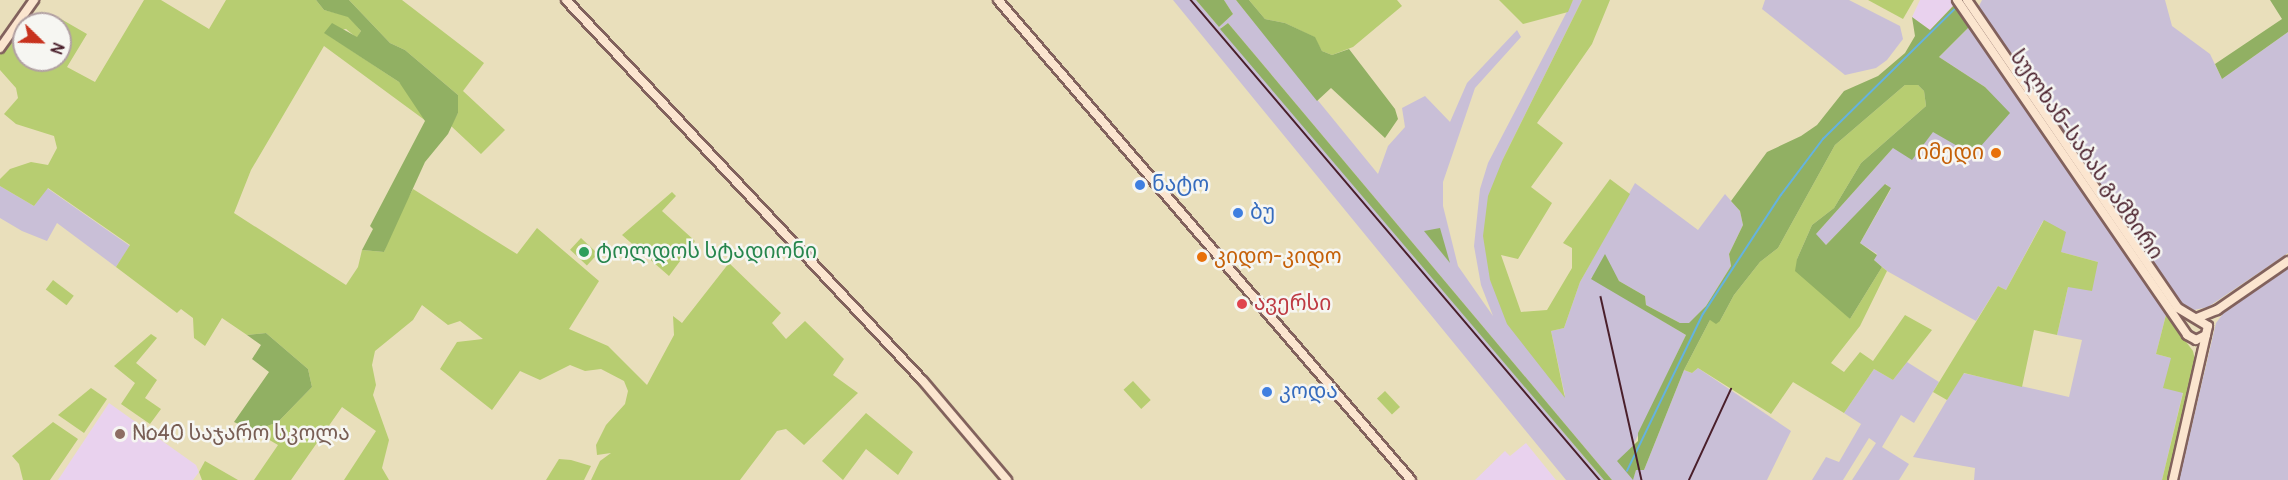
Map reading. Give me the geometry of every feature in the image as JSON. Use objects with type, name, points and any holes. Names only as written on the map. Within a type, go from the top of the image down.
[{"type":"main road","points":[[0,48],[34,0]]},
{"type":"main road","points":[[566,0],[923,381],[1007,480]]},
{"type":"main road","points":[[998,0],[1411,480]]},
{"type":"main road","name":"სულხან-საბას გამზირი","points":[[1957,0],[1968,5],[2178,308],[2206,323],[2207,332]]},
{"type":"main road","name":"სულხან-საბას გამზირი","points":[[1968,5],[2186,331],[2196,340]]},
{"type":"main road","points":[[2186,331],[2196,318],[2217,310],[2288,261]]},
{"type":"main road","points":[[2173,480],[2199,354],[2217,310]]},
{"type":"main road","points":[[2199,354],[2196,340],[2207,332]]},
{"type":"shaded area","points":[[1173,0],[1196,0],[1219,27],[1233,14],[1224,0],[1236,0],[1378,174],[1388,146],[1405,127],[1402,108],[1425,96],[1450,122],[1467,83],[1517,30],[1521,37],[1475,88],[1443,182],[1443,206],[1458,266],[1493,316],[1481,285],[1474,246],[1480,189],[1488,163],[1573,0],[1582,0],[1503,159],[1490,280],[1565,396],[1551,331],[1564,328],[1580,282],[1635,183],[1698,230],[1725,194],[1740,211],[1743,225],[1729,254],[1731,266],[1706,306],[1689,324],[1680,323],[1646,305],[1645,296],[1619,281],[1608,263],[1591,278],[1686,335],[1630,452],[1633,479],[1636,470],[1644,470],[1684,370],[1692,373],[1698,368],[1791,431],[1767,480],[1612,480],[1228,23],[1221,28],[1604,480],[1566,480]]},
{"type":"shaded area","points":[[1765,0],[1849,0],[1900,26],[1903,39],[1887,60],[1876,68],[1845,75],[1762,9]]},
{"type":"shaded area","points":[[1920,0],[1951,0],[1954,5],[1930,30],[1912,17]]},
{"type":"shaded area","points":[[1982,0],[2165,0],[2172,26],[2210,54],[2222,79],[2288,32],[2288,253],[2208,307],[2194,310],[2180,304],[1978,8]]},
{"type":"shaded area","points":[[1970,26],[2166,315],[2156,354],[2171,358],[2183,392],[2162,480],[1974,480],[1975,468],[1913,457],[1963,373],[2069,397],[2082,340],[2057,335],[2068,287],[2098,262],[2061,252],[2043,221],[2006,290],[1998,286],[1976,321],[1887,271],[1874,260],[1877,254],[1860,243],[1891,189],[1886,184],[1826,245],[1815,235],[1893,148],[1933,132],[2009,114],[1985,87],[1939,57]]},
{"type":"shaded area","points":[[0,186],[34,206],[47,188],[130,246],[116,267],[57,223],[47,241],[22,231],[0,218]]},
{"type":"shaded area","points":[[2288,265],[2288,480],[2179,480],[2216,323],[2228,307]]},
{"type":"shaded area","points":[[1907,362],[1939,382],[1914,423],[1901,415],[1882,447],[1909,464],[1899,480],[1852,480],[1876,443],[1869,438],[1843,480],[1812,480],[1826,457],[1839,462],[1861,424],[1844,413],[1874,369],[1893,380]]},
{"type":"shaded area","name":"№40 საჯარო სკოლა","points":[[109,403],[196,465],[199,472],[193,480],[58,480]]},
{"type":"shaded area","points":[[1526,443],[1556,480],[1475,480],[1505,451],[1510,456]]},
{"type":"green space","points":[[144,0],[161,0],[209,29],[226,0],[316,0],[324,10],[348,16],[361,31],[357,38],[346,29],[325,33],[399,82],[411,95],[426,121],[324,46],[251,170],[234,213],[346,285],[358,267],[362,250],[384,252],[393,225],[413,189],[517,254],[537,228],[599,281],[569,329],[608,346],[647,385],[674,335],[673,316],[682,323],[729,263],[781,313],[772,323],[786,339],[805,321],[844,359],[833,375],[858,393],[804,445],[786,429],[777,431],[740,480],[591,480],[600,461],[611,453],[597,455],[596,445],[606,425],[625,404],[628,391],[624,381],[601,369],[585,371],[570,365],[540,380],[520,371],[492,410],[440,369],[457,342],[483,339],[460,321],[448,325],[422,305],[413,320],[375,351],[372,365],[376,385],[373,395],[389,440],[382,468],[389,480],[344,480],[376,431],[342,407],[291,480],[254,480],[278,445],[254,431],[278,422],[312,387],[308,369],[266,333],[247,335],[222,318],[205,346],[194,338],[193,318],[181,309],[177,313],[116,267],[130,245],[48,188],[34,206],[0,186],[0,179],[10,169],[31,162],[48,165],[57,148],[54,136],[16,124],[4,114],[18,98],[16,88],[0,70],[0,48],[12,30],[12,72],[72,72],[72,70],[95,82]]},
{"type":"green space","points":[[316,0],[349,0],[390,43],[405,50],[458,95],[458,113],[448,134],[425,162],[384,252],[362,250],[373,229],[370,226],[425,121],[399,82],[324,33],[332,23],[357,37],[361,31],[348,17],[324,10]]},
{"type":"green space","points":[[349,0],[402,0],[484,63],[463,91],[505,130],[481,154],[451,126],[458,113],[458,95],[405,50],[390,43]]},
{"type":"green space","points":[[1196,0],[1224,0],[1233,14],[1219,27]]},
{"type":"green space","points":[[1236,0],[1249,0],[1265,19],[1285,23],[1315,37],[1322,51],[1332,55],[1349,49],[1395,109],[1398,119],[1385,138],[1331,88],[1317,101]]},
{"type":"green space","points":[[1249,0],[1397,0],[1402,6],[1353,47],[1332,55],[1322,51],[1314,37],[1285,23],[1265,19]]},
{"type":"green space","points":[[1499,0],[1573,0],[1568,12],[1523,24]]},
{"type":"green space","points":[[1582,0],[1610,0],[1592,44],[1537,123],[1563,143],[1531,187],[1552,203],[1518,259],[1501,255],[1521,312],[1547,310],[1572,268],[1572,248],[1563,243],[1610,179],[1630,194],[1580,282],[1564,328],[1551,331],[1565,398],[1507,324],[1490,280],[1483,236],[1488,196],[1503,159]]},
{"type":"green space","points":[[1868,0],[1914,0],[1903,19]]},
{"type":"green space","points":[[2270,0],[2288,0],[2288,32],[2222,79],[2215,64],[2282,19]]},
{"type":"green space","points":[[1954,5],[1970,26],[1939,57],[1985,87],[2010,113],[1973,155],[1933,132],[1912,160],[1893,148],[1816,234],[1826,245],[1885,184],[1891,188],[1860,243],[1877,255],[1874,260],[1882,267],[1850,319],[1795,271],[1797,259],[1812,225],[1834,208],[1861,163],[1926,106],[1924,91],[1918,85],[1905,85],[1835,145],[1778,248],[1760,262],[1734,295],[1720,321],[1716,324],[1710,320],[1684,370],[1644,470],[1636,470],[1633,480],[1617,461],[1638,441],[1638,433],[1686,335],[1591,279],[1605,254],[1619,281],[1645,296],[1646,305],[1680,323],[1689,323],[1706,306],[1731,266],[1729,254],[1743,225],[1740,211],[1731,201],[1767,152],[1801,136],[1817,125],[1844,91],[1878,76],[1905,53],[1915,36],[1912,17],[1930,30]]},
{"type":"green space","points":[[1228,23],[1612,480],[1604,480],[1220,29]]},
{"type":"green space","points":[[72,25],[87,34],[72,59]]},
{"type":"green space","points":[[1905,85],[1918,85],[1924,91],[1926,106],[1861,163],[1834,208],[1812,225],[1797,259],[1850,319],[1882,267],[1887,271],[1860,326],[1831,363],[1844,372],[1860,352],[1873,361],[1905,315],[1932,330],[1893,380],[1874,369],[1844,413],[1793,382],[1771,414],[1698,368],[1692,373],[1684,370],[1710,320],[1720,321],[1734,295],[1760,262],[1778,248],[1835,145]]},
{"type":"green space","points":[[672,192],[676,196],[662,211],[695,241],[669,276],[622,235]]},
{"type":"green space","points":[[2044,220],[2066,232],[2061,252],[2098,262],[2092,291],[2068,287],[2057,335],[2034,330],[2022,387],[1964,373],[1947,400],[1933,392],[1998,286],[2006,290]]},
{"type":"green space","points":[[1440,228],[1450,263],[1424,231]]},
{"type":"green space","name":"ტოლდოს სტადიონი","points":[[581,238],[598,254],[587,265],[570,250]]},
{"type":"green space","points":[[53,280],[74,296],[67,305],[46,290]]},
{"type":"green space","points":[[2166,315],[2193,351],[2195,360],[2169,480],[2162,480],[2183,393],[2163,388],[2171,358],[2156,354]]},
{"type":"green space","points":[[266,333],[308,369],[312,387],[278,422],[254,431],[234,422],[269,372],[252,359],[261,345],[247,335]]},
{"type":"green space","points":[[151,334],[157,338],[136,363],[157,380],[145,398],[161,409],[150,424],[121,404],[135,383],[114,366]]},
{"type":"green space","points":[[1133,381],[1151,400],[1141,409],[1123,390]]},
{"type":"green space","points":[[91,388],[107,399],[84,433],[58,415]]},
{"type":"green space","points":[[1385,391],[1400,407],[1392,415],[1377,399]]},
{"type":"green space","points":[[866,413],[913,452],[898,475],[866,449],[843,480],[822,461]]},
{"type":"green space","points":[[53,422],[78,439],[50,480],[23,480],[19,464],[12,456]]},
{"type":"green space","points":[[559,459],[591,466],[584,480],[546,480]]},
{"type":"green space","points":[[205,461],[238,480],[202,480],[199,472]]},
{"type":"waterway","points":[[1627,471],[1703,314],[1781,195],[1823,139],[1954,10]]},
{"type":"railway","points":[[1191,0],[1600,480]]},
{"type":"railway","points":[[1601,297],[1642,480]]},
{"type":"railway","points":[[1689,480],[1731,389]]},
{"type":"place","name":"იმედი","points":[[1996,153]]},
{"type":"place","name":"ნატო","points":[[1140,185]]},
{"type":"place","name":"ბუ","points":[[1238,213]]},
{"type":"place","name":"ტოლდოს სტადიონი","points":[[584,252]]},
{"type":"place","name":"კიდო-კიდო","points":[[1202,257]]},
{"type":"place","name":"ავერსი","points":[[1242,304]]},
{"type":"place","name":"კოდა","points":[[1267,392]]},
{"type":"place","name":"№40 საჯარო სკოლა","points":[[120,434]]}]
